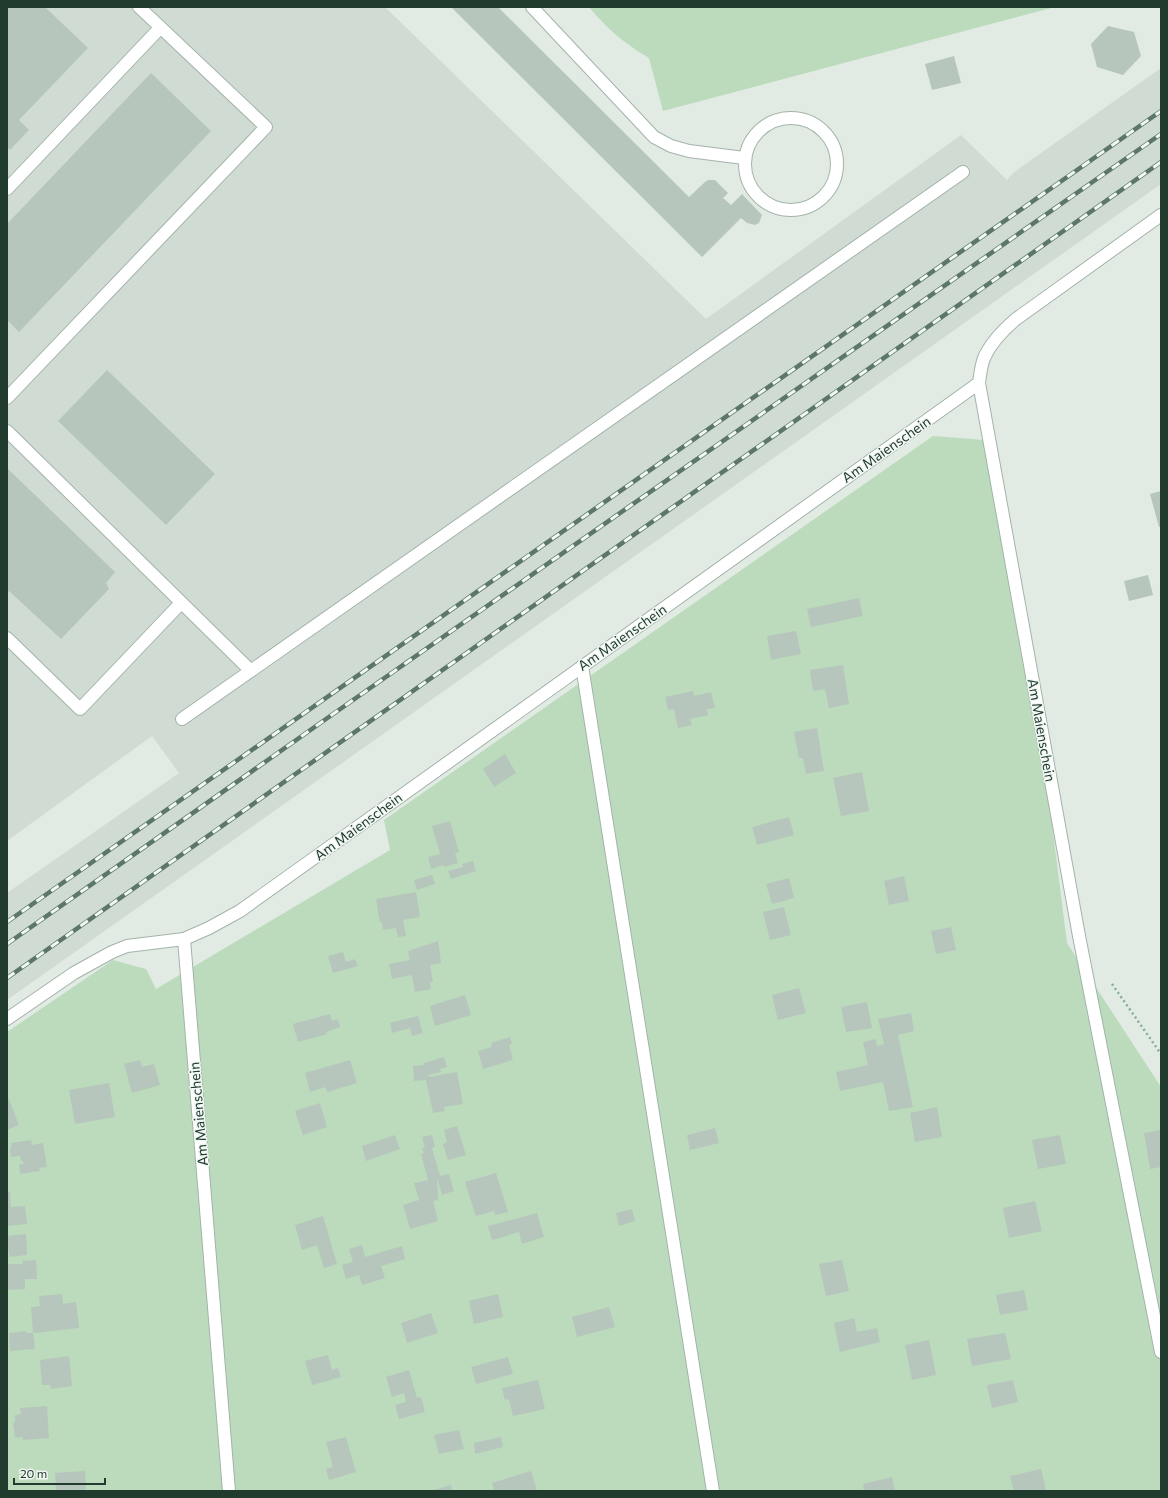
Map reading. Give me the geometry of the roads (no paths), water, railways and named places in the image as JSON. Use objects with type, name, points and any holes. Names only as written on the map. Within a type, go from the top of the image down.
[{"type":"street","points":[[7,398],[266,127],[139,7]]},
{"type":"street","points":[[532,7],[654,137],[671,146],[689,151],[744,158]]},
{"type":"street","points":[[7,189],[160,28]]},
{"type":"street","points":[[787,118],[811,122],[823,130],[829,138],[838,160],[834,184],[822,199],[818,203],[795,211],[771,207],[752,191],[744,168],[744,158],[748,145],[764,126],[787,118]]},
{"type":"street","points":[[182,720],[963,172]]},
{"type":"street","name":"Am Maienschein","points":[[1161,215],[1016,319],[1002,331],[984,359],[979,383],[1079,936],[1161,1352]]},
{"type":"street","name":"Am Maienschein","points":[[229,1491],[184,939],[209,928],[240,911],[979,383]]},
{"type":"street","points":[[7,431],[251,671]]},
{"type":"street","points":[[7,638],[80,709],[181,602]]},
{"type":"street","points":[[582,666],[713,1491]]},
{"type":"street","points":[[7,1019],[74,973],[112,952],[127,946],[184,939]]},
{"type":"railway","points":[[7,922],[1161,111]]},
{"type":"railway","points":[[7,944],[1161,134]]},
{"type":"railway","points":[[7,978],[1161,162]]}]
